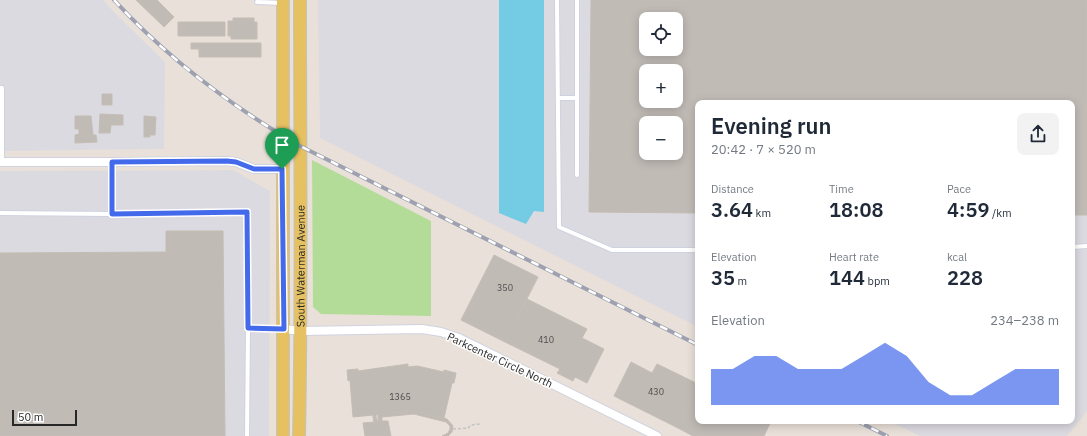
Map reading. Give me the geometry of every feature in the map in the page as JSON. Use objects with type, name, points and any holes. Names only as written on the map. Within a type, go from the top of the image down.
[{"type":"main road","name":"South Waterman Avenue","points":[[300,0],[302,331],[300,436]]},
{"type":"main road","name":"South Waterman Avenue","points":[[283,1],[283,436]]},
{"type":"street","points":[[1,162],[227,161],[236,162],[254,169],[282,169]]},
{"type":"street","name":"Parkcenter Circle North","points":[[284,329],[302,331],[422,329],[441,332],[459,338],[656,436]]},
{"type":"lane","points":[[557,0],[559,227],[612,250],[695,250]]},
{"type":"lane","points":[[577,0],[577,175]]},
{"type":"lane","points":[[257,2],[283,1]]},
{"type":"lane","points":[[0,88],[2,88],[1,162]]},
{"type":"lane","points":[[558,98],[577,98]]},
{"type":"lane","points":[[112,162],[112,214]]},
{"type":"lane","points":[[0,213],[112,214],[247,212],[248,328],[246,436]]},
{"type":"lane","points":[[1075,247],[1087,246]]},
{"type":"lane","points":[[248,328],[284,329]]},
{"type":"path","points":[[453,429],[468,428],[471,425],[480,424]]},
{"type":"shaded area","points":[[0,0],[103,0],[165,62],[164,149],[0,151]]},
{"type":"shaded area","points":[[318,0],[1087,0],[1087,411],[1067,436],[920,436],[895,424],[1075,424],[1075,100],[695,100],[695,326],[320,138]]},
{"type":"shaded area","points":[[233,170],[270,191],[269,436],[0,436],[0,171]]},
{"type":"green space","points":[[312,160],[431,221],[431,316],[321,314],[313,307]]},
{"type":"water","points":[[499,0],[544,0],[544,212],[534,211],[526,224],[499,213]]},
{"type":"building","points":[[136,0],[157,0],[174,17],[164,27]]},
{"type":"building","points":[[591,0],[1087,0],[1087,215],[1075,215],[1075,100],[695,100],[695,213],[589,212]]},
{"type":"building","points":[[233,18],[254,18],[254,22],[257,22],[257,39],[231,39],[231,36],[228,36],[228,21],[233,21]]},
{"type":"building","points":[[178,22],[225,22],[225,36],[178,36]]},
{"type":"building","points":[[191,43],[261,43],[261,57],[199,57],[199,49],[191,49]]},
{"type":"building","points":[[102,94],[112,94],[112,105],[102,105]]},
{"type":"building","points":[[100,114],[123,115],[123,125],[111,125],[110,133],[99,133]]},
{"type":"building","points":[[75,116],[91,116],[93,135],[96,135],[97,142],[75,143],[75,135],[79,134],[79,129],[75,129]]},
{"type":"building","points":[[144,116],[156,117],[155,135],[144,137]]},
{"type":"building","points":[[166,231],[223,231],[225,436],[0,436],[0,253],[166,252]]},
{"type":"building","points":[[494,255],[538,277],[505,342],[461,320]]},
{"type":"building","points":[[527,299],[587,329],[582,338],[604,349],[587,383],[575,377],[573,381],[557,373],[560,369],[505,342]]},
{"type":"building","points":[[631,362],[652,373],[657,364],[695,383],[695,393],[678,428],[614,396]]},
{"type":"building","points":[[408,364],[408,367],[417,366],[456,373],[454,383],[452,383],[444,418],[415,411],[378,414],[376,417],[373,417],[373,415],[353,417],[350,380],[348,381],[347,370],[358,369],[358,371]]},
{"type":"building","points":[[695,393],[695,424],[770,424],[764,436],[693,436],[678,428]]},
{"type":"building","points":[[415,411],[447,419],[453,426],[452,432],[448,436],[442,436],[448,433],[450,429],[450,426],[446,422],[414,414],[382,417],[382,421],[388,421],[391,436],[365,436],[363,423],[374,422],[373,417],[376,417],[378,421],[378,414]]},
{"type":"railway","points":[[114,0],[178,62],[225,98],[274,131],[300,146],[695,344]]},
{"type":"railway","points":[[863,424],[887,436]]},
{"type":"route","points":[[227,161],[236,162],[254,169],[282,169],[284,329],[248,328],[247,212],[164,212],[112,214],[112,162],[227,161]]}]
